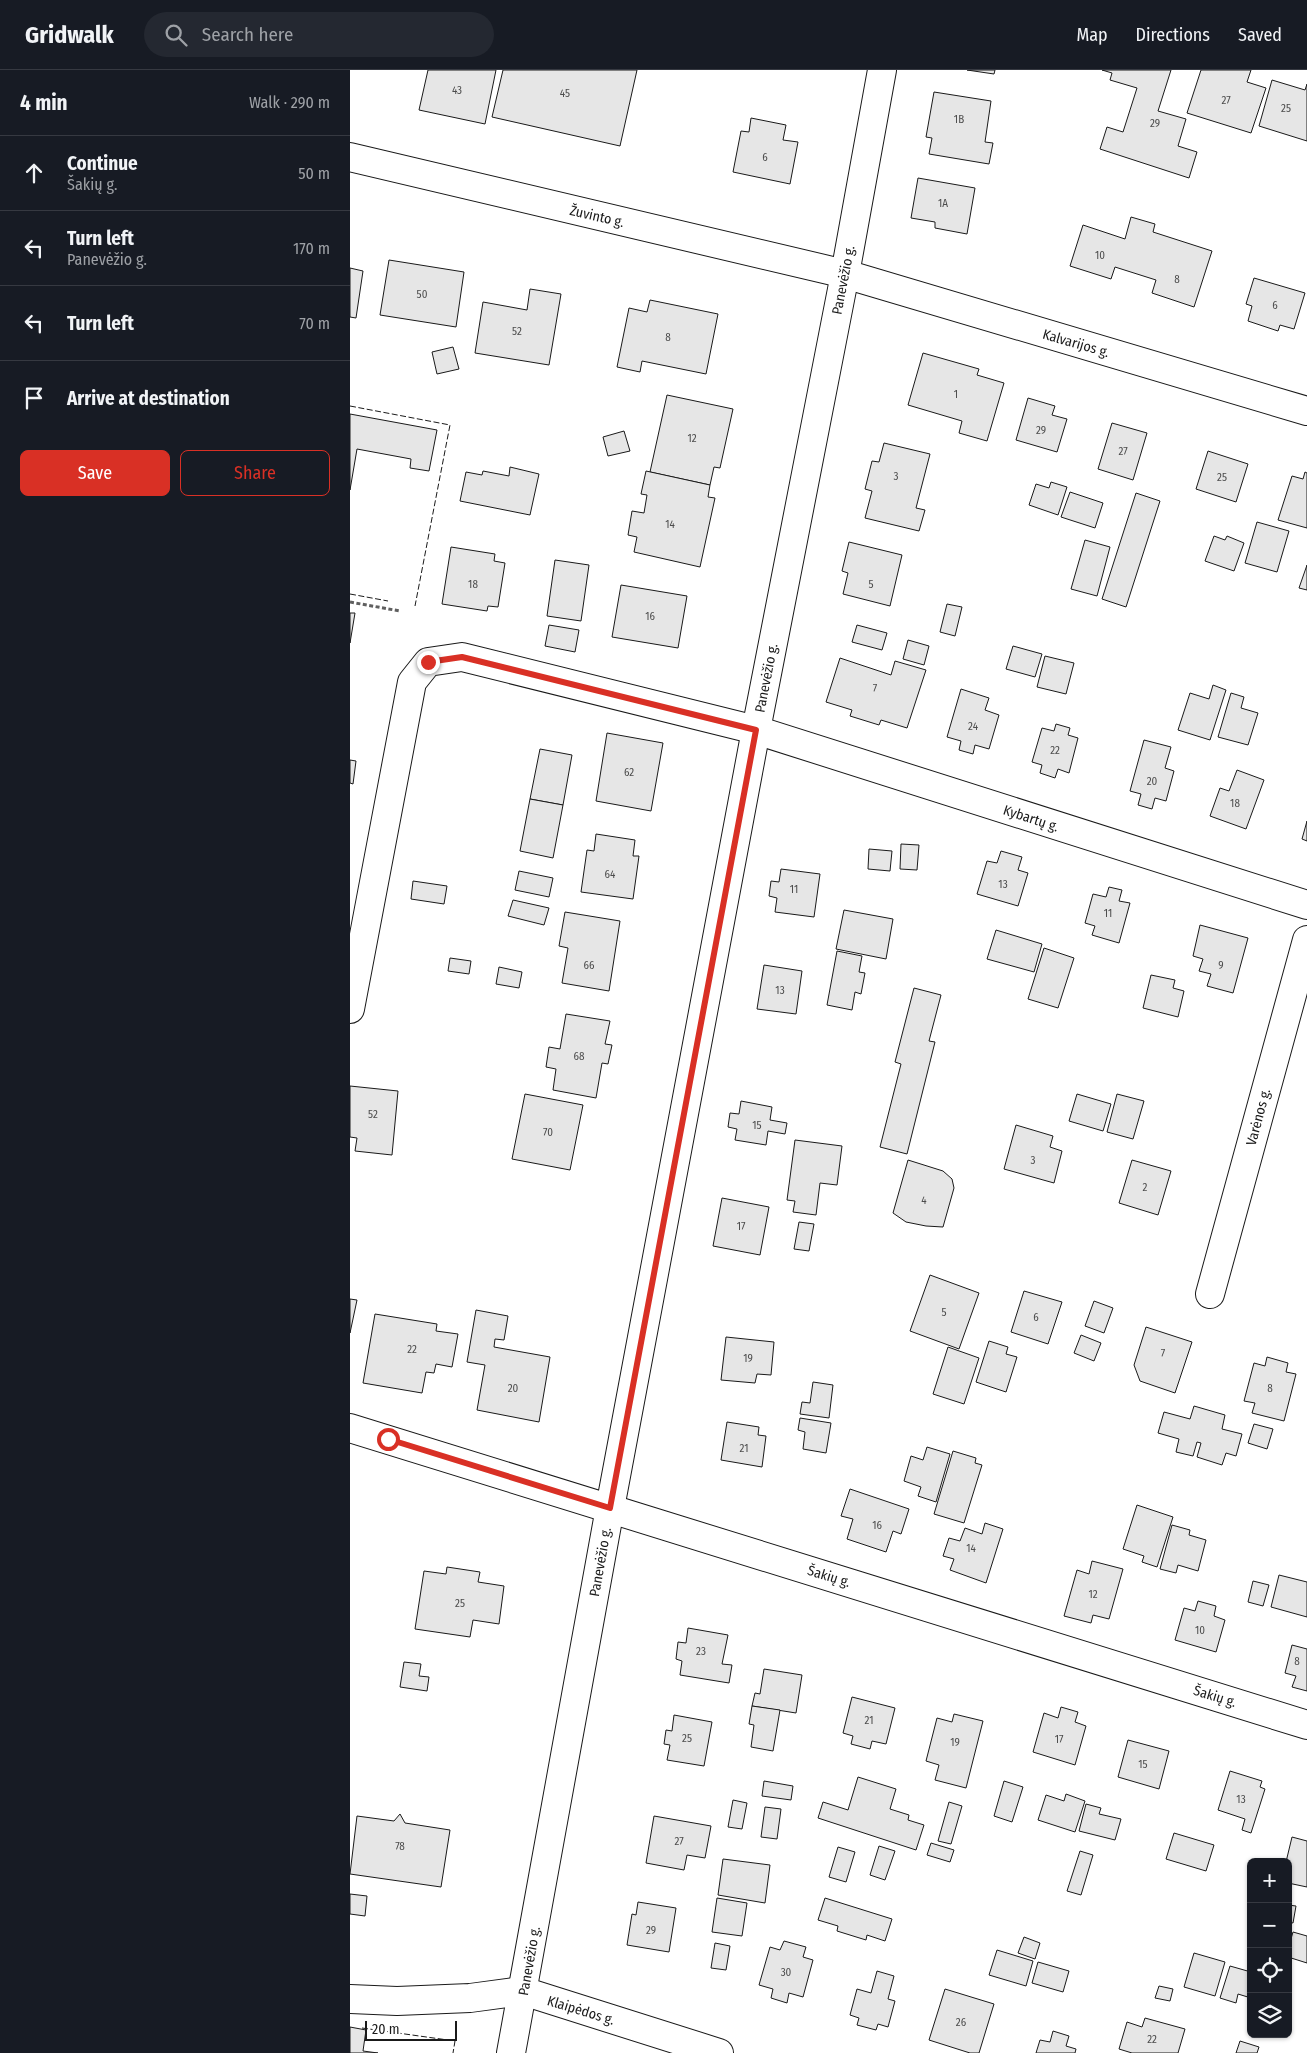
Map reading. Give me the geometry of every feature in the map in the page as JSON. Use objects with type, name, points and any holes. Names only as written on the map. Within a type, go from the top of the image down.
[{"type":"street","name":"Panevėžio g.","points":[[511,2053],[610,1508],[756,730],[845,274],[882,70]]},
{"type":"street","name":"Žuvinto g.","points":[[350,157],[845,274]]},
{"type":"street","name":"Kalvarijos g.","points":[[845,274],[1307,411]]},
{"type":"street","name":"Kybartų g.","points":[[350,1009],[412,682],[428,662],[462,657],[756,730],[1307,906]]},
{"type":"street","name":"Varėnos g.","points":[[1210,1294],[1307,940]]},
{"type":"street","name":"Šakių g.","points":[[350,1428],[1307,1725]]},
{"type":"street","name":"Klaipėdos g.","points":[[350,1998],[397,2002],[470,1998],[523,1991],[719,2053]]},
{"type":"path","points":[[350,602],[400,612]]},
{"type":"building","points":[[428,70],[496,70],[485,124],[419,110]]},
{"type":"building","points":[[503,70],[637,70],[620,146],[492,117]]},
{"type":"building","points":[[967,70],[995,70],[994,74]]},
{"type":"building","points":[[1102,70],[1171,70],[1158,111],[1186,119],[1178,146],[1197,152],[1189,178],[1100,149],[1107,127],[1123,132],[1137,88],[1110,80],[1112,73]]},
{"type":"building","points":[[1201,70],[1251,70],[1247,82],[1266,88],[1251,133],[1187,113]]},
{"type":"building","points":[[1272,80],[1305,90],[1307,84],[1307,141],[1259,126]]},
{"type":"building","points":[[934,92],[991,101],[985,142],[993,143],[989,164],[929,154],[932,138],[926,137]]},
{"type":"building","points":[[751,118],[786,125],[783,140],[798,142],[790,184],[733,172],[741,131],[749,132]]},
{"type":"building","points":[[918,178],[975,188],[967,234],[935,228],[935,222],[911,218]]},
{"type":"building","points":[[1131,217],[1155,224],[1153,232],[1212,251],[1194,307],[1152,293],[1156,280],[1115,267],[1111,279],[1070,266],[1083,225],[1125,239]]},
{"type":"building","points":[[389,260],[464,272],[456,327],[380,315]]},
{"type":"building","points":[[350,268],[363,271],[356,318],[350,317]]},
{"type":"building","points":[[1254,278],[1305,293],[1294,329],[1280,325],[1278,331],[1248,321],[1252,306],[1246,304]]},
{"type":"building","points":[[530,289],[561,294],[549,365],[475,353],[483,302],[527,310]]},
{"type":"building","points":[[650,300],[718,314],[706,374],[642,361],[640,372],[617,367],[629,308],[647,312]]},
{"type":"building","points":[[453,347],[459,369],[437,374],[432,352]]},
{"type":"building","points":[[923,353],[979,369],[977,375],[1004,383],[987,441],[959,433],[962,421],[908,405]]},
{"type":"building","points":[[667,395],[733,409],[720,468],[714,467],[710,485],[650,472]]},
{"type":"building","points":[[1028,398],[1055,406],[1052,415],[1067,419],[1057,452],[1016,440]]},
{"type":"building","points":[[350,414],[437,430],[429,471],[410,468],[411,459],[357,449],[350,490]]},
{"type":"building","points":[[1112,423],[1147,433],[1133,480],[1098,469]]},
{"type":"building","points":[[624,431],[630,451],[608,456],[603,437]]},
{"type":"building","points":[[884,443],[930,454],[916,508],[925,510],[919,531],[865,518],[872,491],[865,489],[872,461],[879,462]]},
{"type":"building","points":[[1208,451],[1248,464],[1236,502],[1196,489]]},
{"type":"building","points":[[510,467],[539,474],[530,515],[460,501],[466,472],[482,475],[483,471],[509,476]]},
{"type":"building","points":[[646,471],[710,485],[708,497],[715,498],[700,567],[634,552],[637,537],[628,535],[632,511],[644,513],[647,495],[641,494]]},
{"type":"building","points":[[1305,472],[1307,473],[1307,528],[1278,520],[1292,476],[1303,479]]},
{"type":"building","points":[[1051,482],[1067,487],[1058,515],[1029,505],[1036,484],[1049,488]]},
{"type":"building","points":[[1070,492],[1103,503],[1095,528],[1061,517]]},
{"type":"building","points":[[1136,493],[1160,501],[1126,607],[1102,599]]},
{"type":"building","points":[[1257,522],[1289,531],[1277,572],[1245,563]]},
{"type":"building","points":[[1214,536],[1225,540],[1227,536],[1244,543],[1234,571],[1205,561]]},
{"type":"building","points":[[1085,540],[1110,547],[1097,596],[1071,589]]},
{"type":"building","points":[[849,542],[902,555],[890,606],[843,594],[848,573],[842,571]]},
{"type":"building","points":[[451,547],[495,554],[494,561],[505,563],[498,607],[488,606],[487,611],[442,604]]},
{"type":"building","points":[[555,560],[589,565],[581,621],[547,616]]},
{"type":"building","points":[[1307,565],[1307,590],[1299,588]]},
{"type":"building","points":[[621,585],[687,596],[678,648],[612,637]]},
{"type":"building","points":[[947,604],[962,607],[955,636],[940,632]]},
{"type":"building","points":[[350,613],[355,613],[350,643]]},
{"type":"building","points":[[549,625],[579,630],[575,652],[545,646]]},
{"type":"building","points":[[857,625],[887,633],[882,650],[852,642]]},
{"type":"building","points":[[908,640],[929,646],[924,665],[903,659]]},
{"type":"building","points":[[1013,646],[1042,654],[1035,677],[1006,669]]},
{"type":"building","points":[[1045,656],[1074,663],[1066,694],[1037,687]]},
{"type":"building","points":[[840,658],[891,675],[895,661],[926,670],[907,728],[881,720],[879,725],[850,716],[852,710],[826,702]]},
{"type":"building","points":[[1213,685],[1226,690],[1210,740],[1178,730],[1190,693],[1209,699]]},
{"type":"building","points":[[961,689],[989,698],[985,710],[999,715],[989,749],[975,745],[973,754],[959,750],[961,741],[947,737]]},
{"type":"building","points":[[1231,693],[1244,697],[1241,708],[1258,713],[1248,745],[1218,737]]},
{"type":"building","points":[[1056,724],[1070,728],[1068,735],[1078,738],[1069,773],[1058,769],[1055,778],[1040,773],[1042,765],[1032,762],[1042,728],[1054,731]]},
{"type":"building","points":[[607,733],[663,743],[651,811],[596,801]]},
{"type":"building","points":[[1144,740],[1171,747],[1165,768],[1174,771],[1166,801],[1155,798],[1152,809],[1138,805],[1141,794],[1130,791]]},
{"type":"building","points":[[540,749],[572,755],[563,805],[530,799]]},
{"type":"building","points":[[350,760],[356,761],[353,784],[350,783]]},
{"type":"building","points":[[1237,770],[1264,780],[1246,829],[1210,816],[1220,788],[1229,791]]},
{"type":"building","points":[[530,799],[563,805],[553,858],[520,851]]},
{"type":"building","points":[[1307,821],[1307,841],[1302,839]]},
{"type":"building","points":[[596,834],[635,840],[633,856],[639,856],[633,899],[581,892],[587,850],[594,851]]},
{"type":"building","points":[[901,844],[919,845],[917,870],[900,869]]},
{"type":"building","points":[[869,849],[892,851],[890,871],[868,869]]},
{"type":"building","points":[[1001,851],[1022,857],[1018,870],[1028,873],[1018,906],[977,894],[987,861],[997,863]]},
{"type":"building","points":[[781,869],[820,874],[814,917],[775,912],[777,898],[769,896],[771,881],[779,882]]},
{"type":"building","points":[[519,871],[553,878],[549,897],[515,890]]},
{"type":"building","points":[[413,881],[447,886],[444,904],[411,899]]},
{"type":"building","points":[[1109,887],[1122,890],[1119,901],[1130,903],[1119,943],[1092,935],[1095,926],[1085,923],[1093,894],[1106,897]]},
{"type":"building","points":[[513,900],[549,908],[544,925],[508,916]]},
{"type":"building","points":[[844,910],[893,919],[886,959],[836,949]]},
{"type":"building","points":[[565,912],[620,921],[609,991],[562,983],[568,948],[559,946]]},
{"type":"building","points":[[1200,925],[1248,938],[1233,993],[1207,986],[1211,974],[1199,971],[1203,959],[1193,956]]},
{"type":"building","points":[[996,930],[1042,944],[1034,972],[987,959]]},
{"type":"building","points":[[1044,948],[1074,958],[1058,1008],[1028,999]]},
{"type":"building","points":[[837,951],[862,956],[859,972],[865,973],[861,994],[855,992],[852,1010],[827,1005]]},
{"type":"building","points":[[450,958],[471,961],[469,974],[448,971]]},
{"type":"building","points":[[764,965],[802,971],[796,1014],[757,1009]]},
{"type":"building","points":[[499,967],[522,972],[519,988],[496,984]]},
{"type":"building","points":[[1151,975],[1175,980],[1173,988],[1184,991],[1178,1017],[1143,1008]]},
{"type":"building","points":[[914,988],[941,995],[929,1041],[935,1042],[907,1154],[880,1147],[901,1064],[895,1062]]},
{"type":"building","points":[[566,1014],[610,1021],[605,1044],[612,1045],[608,1064],[602,1063],[596,1098],[553,1090],[556,1069],[546,1067],[549,1047],[560,1049]]},
{"type":"building","points":[[350,1086],[398,1091],[392,1155],[355,1151],[357,1138],[350,1137]]},
{"type":"building","points":[[525,1094],[583,1105],[570,1170],[512,1159]]},
{"type":"building","points":[[1077,1094],[1111,1104],[1103,1131],[1069,1121]]},
{"type":"building","points":[[1117,1094],[1144,1101],[1133,1139],[1107,1132]]},
{"type":"building","points":[[741,1101],[772,1107],[770,1120],[787,1123],[785,1134],[768,1131],[766,1145],[735,1140],[737,1129],[728,1127],[730,1113],[739,1114]]},
{"type":"building","points":[[1016,1125],[1053,1136],[1050,1147],[1062,1151],[1054,1183],[1004,1169]]},
{"type":"building","points":[[795,1140],[842,1146],[837,1185],[820,1183],[816,1215],[793,1212],[795,1201],[787,1200]]},
{"type":"building","points":[[908,1160],[943,1171],[952,1179],[954,1188],[943,1227],[906,1222],[893,1213]]},
{"type":"building","points":[[1132,1160],[1171,1171],[1158,1215],[1119,1203]]},
{"type":"building","points":[[722,1198],[769,1207],[760,1255],[713,1246]]},
{"type":"building","points":[[799,1222],[814,1224],[809,1251],[794,1249]]},
{"type":"building","points":[[930,1275],[979,1293],[959,1349],[910,1331]]},
{"type":"building","points":[[1024,1291],[1062,1302],[1048,1344],[1011,1332]]},
{"type":"building","points":[[350,1299],[357,1300],[350,1333]]},
{"type":"building","points":[[1094,1301],[1113,1308],[1104,1333],[1085,1326]]},
{"type":"building","points":[[476,1310],[508,1316],[504,1340],[495,1339],[494,1347],[550,1357],[539,1422],[477,1410],[485,1365],[467,1362]]},
{"type":"building","points":[[375,1314],[437,1324],[436,1331],[458,1334],[452,1367],[436,1364],[434,1373],[426,1372],[422,1393],[363,1383]]},
{"type":"building","points":[[1146,1327],[1192,1342],[1175,1393],[1140,1381],[1134,1365]]},
{"type":"building","points":[[1081,1335],[1101,1343],[1094,1361],[1074,1353]]},
{"type":"building","points":[[726,1337],[774,1342],[771,1375],[757,1374],[755,1383],[721,1380]]},
{"type":"building","points":[[989,1341],[1008,1347],[1006,1354],[1017,1357],[1006,1392],[976,1382]]},
{"type":"building","points":[[948,1347],[979,1358],[964,1404],[933,1394]]},
{"type":"building","points":[[1267,1357],[1288,1363],[1286,1372],[1296,1374],[1284,1421],[1252,1413],[1255,1403],[1244,1401],[1254,1363],[1265,1366]]},
{"type":"building","points":[[813,1382],[833,1385],[829,1418],[800,1414],[802,1402],[810,1403]]},
{"type":"building","points":[[1194,1406],[1225,1415],[1222,1429],[1242,1434],[1236,1456],[1226,1453],[1222,1465],[1197,1457],[1201,1443],[1197,1442],[1193,1456],[1176,1452],[1179,1439],[1158,1433],[1164,1412],[1190,1419]]},
{"type":"building","points":[[800,1418],[831,1423],[826,1453],[803,1449],[805,1432],[798,1430]]},
{"type":"building","points":[[727,1422],[759,1427],[758,1435],[766,1436],[762,1467],[721,1460]]},
{"type":"building","points":[[1254,1424],[1273,1429],[1267,1449],[1248,1443]]},
{"type":"building","points":[[927,1447],[950,1454],[936,1502],[918,1496],[921,1487],[904,1481],[911,1456],[923,1460]]},
{"type":"building","points":[[953,1451],[976,1458],[975,1463],[982,1465],[964,1523],[934,1514]]},
{"type":"building","points":[[850,1489],[909,1509],[901,1534],[893,1531],[886,1552],[847,1539],[853,1519],[841,1516]]},
{"type":"building","points":[[1137,1505],[1173,1517],[1157,1567],[1142,1562],[1144,1556],[1123,1549]]},
{"type":"building","points":[[985,1523],[1003,1529],[986,1583],[950,1570],[954,1559],[943,1556],[949,1538],[960,1541],[965,1528],[982,1534]]},
{"type":"building","points":[[1172,1525],[1190,1530],[1189,1535],[1206,1540],[1198,1571],[1178,1565],[1176,1573],[1160,1569]]},
{"type":"building","points":[[1092,1561],[1123,1569],[1109,1619],[1093,1615],[1091,1623],[1064,1616],[1077,1570],[1089,1574]]},
{"type":"building","points":[[447,1567],[480,1572],[478,1582],[504,1586],[499,1624],[473,1620],[470,1637],[415,1629],[424,1571],[446,1574]]},
{"type":"building","points":[[1279,1575],[1307,1582],[1307,1617],[1271,1607]]},
{"type":"building","points":[[1253,1581],[1269,1585],[1263,1606],[1248,1602]]},
{"type":"building","points":[[1198,1601],[1216,1606],[1214,1616],[1225,1620],[1216,1652],[1175,1640],[1184,1608],[1195,1611]]},
{"type":"building","points":[[688,1628],[728,1635],[722,1664],[732,1665],[729,1683],[680,1675],[682,1661],[676,1659],[678,1642],[686,1643]]},
{"type":"building","points":[[1292,1645],[1307,1649],[1307,1691],[1292,1687],[1296,1676],[1285,1673]]},
{"type":"building","points":[[404,1662],[421,1664],[419,1676],[429,1677],[427,1691],[400,1687]]},
{"type":"building","points":[[764,1669],[802,1675],[796,1713],[752,1706],[755,1693],[760,1694]]},
{"type":"building","points":[[852,1697],[895,1708],[886,1744],[872,1741],[870,1749],[851,1744],[853,1736],[843,1733]]},
{"type":"building","points":[[752,1706],[780,1710],[773,1751],[751,1747],[754,1725],[749,1724]]},
{"type":"building","points":[[1061,1707],[1078,1712],[1075,1722],[1086,1726],[1075,1765],[1033,1752],[1044,1713],[1058,1718]]},
{"type":"building","points":[[954,1714],[983,1721],[966,1788],[935,1780],[939,1765],[926,1761],[937,1718],[952,1722]]},
{"type":"building","points":[[674,1715],[712,1722],[704,1766],[667,1760],[670,1745],[664,1744],[666,1730],[672,1731]]},
{"type":"building","points":[[1128,1740],[1169,1751],[1159,1789],[1118,1777]]},
{"type":"building","points":[[1230,1771],[1262,1781],[1260,1787],[1265,1789],[1251,1833],[1242,1830],[1245,1819],[1218,1810]]},
{"type":"building","points":[[858,1777],[896,1789],[890,1809],[909,1815],[908,1820],[924,1825],[916,1850],[818,1818],[823,1802],[848,1810]]},
{"type":"building","points":[[764,1781],[793,1786],[791,1800],[762,1796]]},
{"type":"building","points":[[1004,1781],[1023,1787],[1012,1822],[994,1816]]},
{"type":"building","points":[[1066,1794],[1085,1801],[1075,1832],[1038,1820],[1046,1795],[1064,1801]]},
{"type":"building","points":[[733,1800],[747,1803],[742,1829],[728,1827]]},
{"type":"building","points":[[949,1802],[962,1806],[951,1844],[938,1841]]},
{"type":"building","points":[[1086,1804],[1101,1808],[1099,1814],[1121,1819],[1115,1840],[1079,1831]]},
{"type":"building","points":[[765,1807],[781,1809],[777,1839],[761,1837]]},
{"type":"building","points":[[400,1814],[405,1823],[450,1830],[441,1887],[350,1874],[357,1816],[394,1821]]},
{"type":"building","points":[[654,1816],[711,1826],[705,1858],[687,1855],[684,1870],[646,1863]]},
{"type":"building","points":[[1174,1833],[1214,1845],[1206,1871],[1166,1859]]},
{"type":"building","points":[[1292,1837],[1307,1841],[1307,1887],[1292,1884],[1292,1858],[1287,1858]]},
{"type":"building","points":[[931,1843],[954,1850],[950,1862],[927,1855]]},
{"type":"building","points":[[879,1846],[895,1851],[885,1880],[870,1875]]},
{"type":"building","points":[[838,1847],[855,1852],[846,1882],[829,1877]]},
{"type":"building","points":[[1080,1851],[1093,1855],[1081,1895],[1067,1891]]},
{"type":"building","points":[[723,1859],[770,1865],[765,1903],[718,1895]]},
{"type":"building","points":[[350,1894],[367,1896],[365,1916],[350,1914]]},
{"type":"building","points":[[717,1898],[747,1903],[742,1936],[712,1932]]},
{"type":"building","points":[[825,1898],[892,1919],[885,1941],[867,1935],[866,1940],[837,1931],[838,1926],[818,1920]]},
{"type":"building","points":[[638,1902],[676,1908],[669,1952],[627,1945],[632,1914],[636,1915]]},
{"type":"building","points":[[1292,1906],[1296,1906],[1292,1923]]},
{"type":"building","points":[[1293,1932],[1307,1936],[1307,1963],[1292,1958]]},
{"type":"building","points":[[1024,1937],[1040,1943],[1035,1959],[1018,1953]]},
{"type":"building","points":[[784,1941],[806,1947],[803,1957],[813,1960],[803,1997],[789,1993],[787,2003],[771,1998],[773,1989],[759,1985],[770,1947],[780,1950]]},
{"type":"building","points":[[715,1943],[730,1946],[726,1970],[711,1968]]},
{"type":"building","points":[[997,1950],[1033,1961],[1026,1986],[989,1975]]},
{"type":"building","points":[[1194,1953],[1225,1962],[1215,1996],[1184,1987]]},
{"type":"building","points":[[1038,1962],[1069,1971],[1063,1992],[1032,1983]]},
{"type":"building","points":[[1230,1966],[1247,1971],[1247,1997],[1238,1994],[1236,2003],[1220,1998]]},
{"type":"building","points":[[877,1971],[894,1976],[888,1999],[895,2001],[888,2027],[878,2024],[876,2030],[857,2025],[859,2018],[850,2015],[857,1989],[871,1993]]},
{"type":"building","points":[[1159,1986],[1173,1989],[1170,2001],[1155,1998]]},
{"type":"building","points":[[945,1989],[994,2004],[979,2053],[970,2053],[929,2040]]},
{"type":"building","points":[[1145,2018],[1185,2029],[1178,2053],[1132,2053],[1119,2049],[1127,2022],[1142,2027]]},
{"type":"building","points":[[350,2027],[366,2030],[363,2051],[378,2053],[350,2053]]},
{"type":"building","points":[[1053,2031],[1069,2036],[1066,2046],[1076,2049],[1075,2053],[1036,2053],[1040,2040],[1050,2042]]},
{"type":"building","points":[[1240,2041],[1259,2047],[1257,2053],[1236,2053]]},
{"type":"fence","points":[[350,406],[450,425],[415,606]]},
{"type":"fence","points":[[350,594],[388,601]]},
{"type":"fence","points":[[362,2028],[455,2041],[453,2053]]},
{"type":"route","points":[[388,1439],[610,1508],[756,730],[462,657],[428,662]]}]
